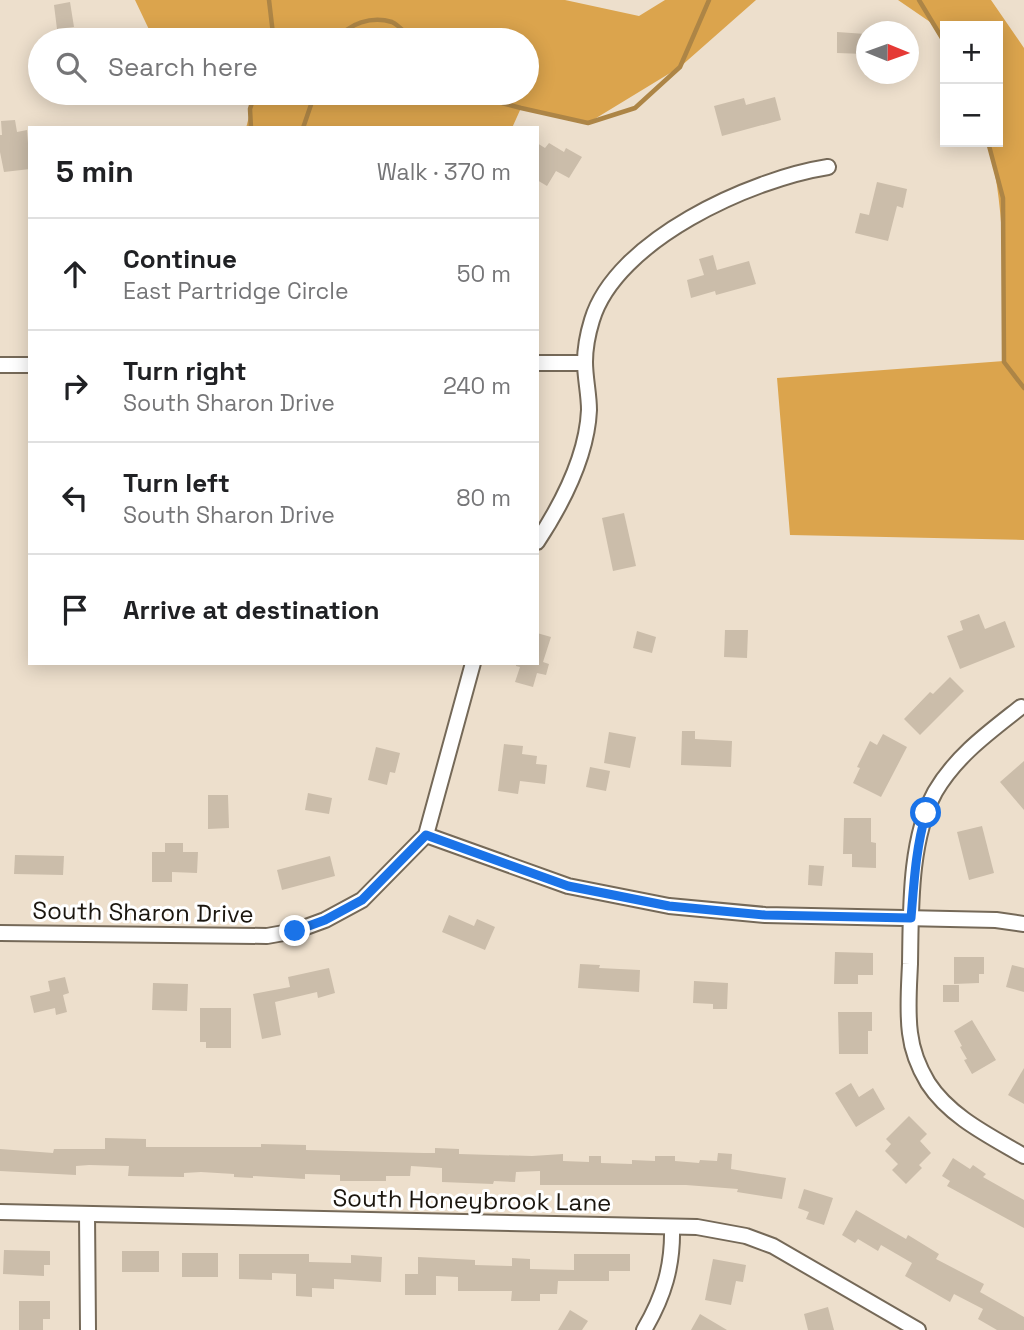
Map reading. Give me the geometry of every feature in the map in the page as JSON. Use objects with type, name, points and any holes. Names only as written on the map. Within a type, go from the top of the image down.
[{"type":"street","points":[[539,538],[571,478],[585,441],[589,389],[585,363],[590,327],[599,302],[609,285],[632,260],[685,222],[725,199],[797,172],[828,167]]},
{"type":"street","points":[[539,363],[585,363]]},
{"type":"street","points":[[0,365],[28,365]]},
{"type":"street","points":[[473,665],[426,835],[568,886],[659,904],[765,915],[996,920],[1024,924]]},
{"type":"street","points":[[1021,707],[964,752],[934,795],[920,832],[911,918],[909,1016],[910,1034],[919,1066],[936,1094],[949,1108],[1024,1156]]},
{"type":"street","name":"South Sharon Drive","points":[[0,933],[216,937],[267,936],[295,931],[325,920],[362,900],[426,835]]},
{"type":"street","name":"South Honeybrook Lane","points":[[0,1212],[722,1230],[773,1246],[896,1324],[918,1330]]},
{"type":"street","points":[[87,1214],[88,1330]]},
{"type":"street","points":[[644,1330],[662,1297],[670,1268],[672,1227]]},
{"type":"shaded area","points":[[135,0],[565,0],[639,16],[665,0],[756,0],[680,67],[588,123],[521,108],[513,126],[247,126],[252,105],[539,105],[539,28],[148,28]]},
{"type":"shaded area","points":[[898,0],[991,0],[1024,48],[1024,540],[790,535],[777,378],[1004,361],[1001,223],[989,147],[1003,147],[1003,21],[940,21],[940,36],[933,24]]},
{"type":"building","points":[[70,2],[74,27],[57,28],[54,5]]},
{"type":"building","points":[[837,32],[856,33],[856,54],[837,53]]},
{"type":"building","points":[[775,97],[781,120],[722,136],[714,106],[744,98],[746,105]]},
{"type":"building","points":[[15,120],[17,132],[27,130],[28,169],[4,172],[0,152],[1,121]]},
{"type":"building","points":[[549,143],[564,152],[566,148],[582,157],[569,178],[556,171],[547,186],[539,181],[539,144],[545,148]]},
{"type":"building","points":[[877,182],[907,189],[903,208],[897,206],[888,241],[855,233],[860,213],[869,215]]},
{"type":"building","points":[[713,255],[717,270],[749,261],[756,284],[716,295],[715,291],[691,298],[687,280],[704,275],[699,259]]},
{"type":"building","points":[[624,513],[636,566],[613,571],[602,518]]},
{"type":"building","points":[[979,614],[985,629],[1005,621],[1015,647],[960,669],[947,636],[963,630],[960,621]]},
{"type":"building","points":[[725,630],[748,630],[747,658],[724,657]]},
{"type":"building","points":[[637,631],[656,637],[652,653],[633,648]]},
{"type":"building","points":[[539,634],[551,637],[543,662],[549,664],[546,675],[537,673],[533,687],[515,682],[520,667],[516,666],[539,665]]},
{"type":"building","points":[[950,677],[964,691],[920,735],[904,719],[930,692],[933,694]]},
{"type":"building","points":[[682,731],[695,731],[695,739],[732,741],[731,767],[681,765]]},
{"type":"building","points":[[609,732],[636,737],[630,768],[604,763]]},
{"type":"building","points":[[883,734],[907,747],[881,797],[853,783],[860,768],[857,767],[870,741],[877,745]]},
{"type":"building","points":[[504,744],[523,746],[522,754],[537,756],[536,764],[547,765],[545,784],[520,781],[518,794],[498,791]]},
{"type":"building","points":[[376,747],[400,753],[395,773],[390,772],[387,785],[368,780]]},
{"type":"building","points":[[1024,761],[1024,810],[1000,782]]},
{"type":"building","points":[[590,767],[610,771],[606,791],[586,787]]},
{"type":"building","points":[[308,793],[332,798],[329,814],[305,810]]},
{"type":"building","points":[[208,795],[228,795],[229,828],[208,829]]},
{"type":"building","points":[[844,818],[871,818],[871,842],[876,843],[876,868],[852,867],[852,854],[843,854]]},
{"type":"building","points":[[982,826],[994,873],[969,880],[957,832]]},
{"type":"building","points":[[165,843],[183,843],[183,852],[198,852],[197,873],[172,872],[172,882],[152,882],[152,852],[165,852]]},
{"type":"building","points":[[15,855],[64,856],[63,875],[14,874]]},
{"type":"building","points":[[330,856],[335,876],[282,890],[277,870]]},
{"type":"building","points":[[809,865],[824,866],[822,886],[808,885]]},
{"type":"building","points":[[449,915],[474,926],[477,919],[495,927],[485,950],[442,932]]},
{"type":"building","points":[[835,952],[873,953],[873,975],[858,975],[858,984],[834,984]]},
{"type":"building","points":[[954,957],[984,957],[984,974],[979,974],[979,983],[954,984]]},
{"type":"building","points":[[580,964],[640,970],[639,992],[578,988]]},
{"type":"building","points":[[1012,965],[1024,968],[1024,992],[1006,987]]},
{"type":"building","points":[[329,968],[335,993],[318,998],[317,992],[275,1002],[281,1035],[262,1039],[253,994],[290,987],[288,977]]},
{"type":"building","points":[[65,977],[69,993],[63,995],[67,1012],[56,1015],[55,1008],[34,1013],[30,996],[50,991],[48,981]]},
{"type":"building","points":[[694,981],[728,983],[727,1009],[713,1009],[713,1004],[693,1003]]},
{"type":"building","points":[[153,983],[188,984],[187,1011],[152,1010]]},
{"type":"building","points":[[943,985],[959,985],[959,1002],[943,1002]]},
{"type":"building","points":[[200,1008],[231,1008],[231,1048],[206,1048],[206,1042],[200,1042]]},
{"type":"building","points":[[838,1012],[872,1012],[872,1031],[868,1031],[868,1054],[839,1054]]},
{"type":"building","points":[[972,1020],[996,1060],[972,1074],[954,1031]]},
{"type":"building","points":[[1024,1068],[1024,1104],[1008,1095]]},
{"type":"building","points":[[851,1083],[859,1097],[873,1088],[885,1109],[856,1127],[835,1093]]},
{"type":"building","points":[[909,1116],[927,1134],[920,1141],[931,1153],[919,1165],[922,1168],[906,1184],[892,1170],[898,1164],[885,1151],[891,1144],[886,1139]]},
{"type":"building","points":[[105,1138],[146,1139],[146,1147],[261,1147],[261,1144],[306,1145],[306,1150],[424,1153],[435,1153],[435,1148],[459,1149],[459,1154],[563,1154],[563,1161],[589,1162],[589,1156],[601,1156],[601,1163],[632,1164],[632,1160],[655,1161],[655,1156],[675,1156],[675,1161],[699,1163],[700,1160],[717,1161],[718,1153],[732,1154],[731,1169],[786,1178],[782,1199],[737,1192],[738,1189],[686,1185],[540,1185],[540,1171],[516,1172],[515,1182],[442,1182],[442,1168],[411,1166],[410,1176],[386,1176],[386,1181],[340,1181],[340,1175],[305,1174],[305,1179],[234,1177],[234,1174],[201,1172],[184,1173],[184,1177],[128,1176],[129,1166],[76,1166],[76,1175],[0,1171],[0,1149],[53,1153],[54,1149],[105,1149]]},
{"type":"building","points":[[953,1158],[970,1169],[973,1165],[986,1174],[983,1177],[1024,1200],[1024,1228],[947,1186],[950,1181],[942,1176]]},
{"type":"building","points":[[804,1189],[833,1198],[824,1225],[806,1219],[809,1212],[798,1208]]},
{"type":"building","points":[[856,1210],[906,1239],[908,1235],[939,1254],[936,1259],[984,1284],[980,1292],[1024,1317],[1024,1330],[997,1330],[978,1319],[983,1309],[954,1294],[950,1302],[905,1276],[912,1263],[881,1245],[878,1251],[858,1239],[855,1243],[842,1235]]},
{"type":"building","points":[[4,1250],[50,1251],[50,1265],[44,1265],[44,1276],[3,1274]]},
{"type":"building","points":[[122,1251],[159,1251],[159,1272],[122,1272]]},
{"type":"building","points":[[182,1253],[218,1253],[218,1277],[182,1277]]},
{"type":"building","points":[[239,1254],[309,1254],[309,1262],[351,1263],[351,1255],[382,1257],[381,1282],[334,1279],[334,1289],[312,1288],[312,1297],[296,1296],[296,1274],[272,1273],[272,1280],[239,1279]]},
{"type":"building","points":[[574,1254],[630,1254],[630,1271],[609,1271],[609,1281],[558,1281],[557,1294],[540,1294],[540,1301],[511,1301],[512,1291],[458,1291],[458,1277],[436,1276],[436,1295],[405,1295],[405,1274],[418,1274],[418,1257],[475,1260],[475,1265],[512,1266],[512,1258],[530,1259],[530,1269],[574,1270]]},
{"type":"building","points":[[713,1259],[746,1265],[743,1282],[736,1281],[731,1305],[705,1300]]},
{"type":"building","points":[[19,1301],[50,1301],[50,1319],[43,1319],[43,1330],[19,1330]]},
{"type":"building","points":[[828,1307],[834,1330],[808,1330],[804,1314]]},
{"type":"building","points":[[570,1310],[588,1321],[582,1330],[558,1330]]},
{"type":"building","points":[[700,1314],[727,1330],[691,1330]]},
{"type":"waterway","points":[[269,0],[272,28]]},
{"type":"waterway","points":[[509,105],[588,123],[635,108],[680,67],[709,0]]},
{"type":"waterway","points":[[919,0],[940,35]]},
{"type":"waterway","points":[[350,28],[361,22],[377,20],[395,23],[400,28]]},
{"type":"waterway","points":[[251,105],[251,126]]},
{"type":"waterway","points":[[304,126],[311,105]]},
{"type":"waterway","points":[[989,147],[1003,198],[1004,362],[1024,388]]},
{"type":"route","points":[[295,931],[325,920],[362,900],[426,835],[568,886],[669,906],[765,915],[911,918],[920,832],[926,813]]}]
